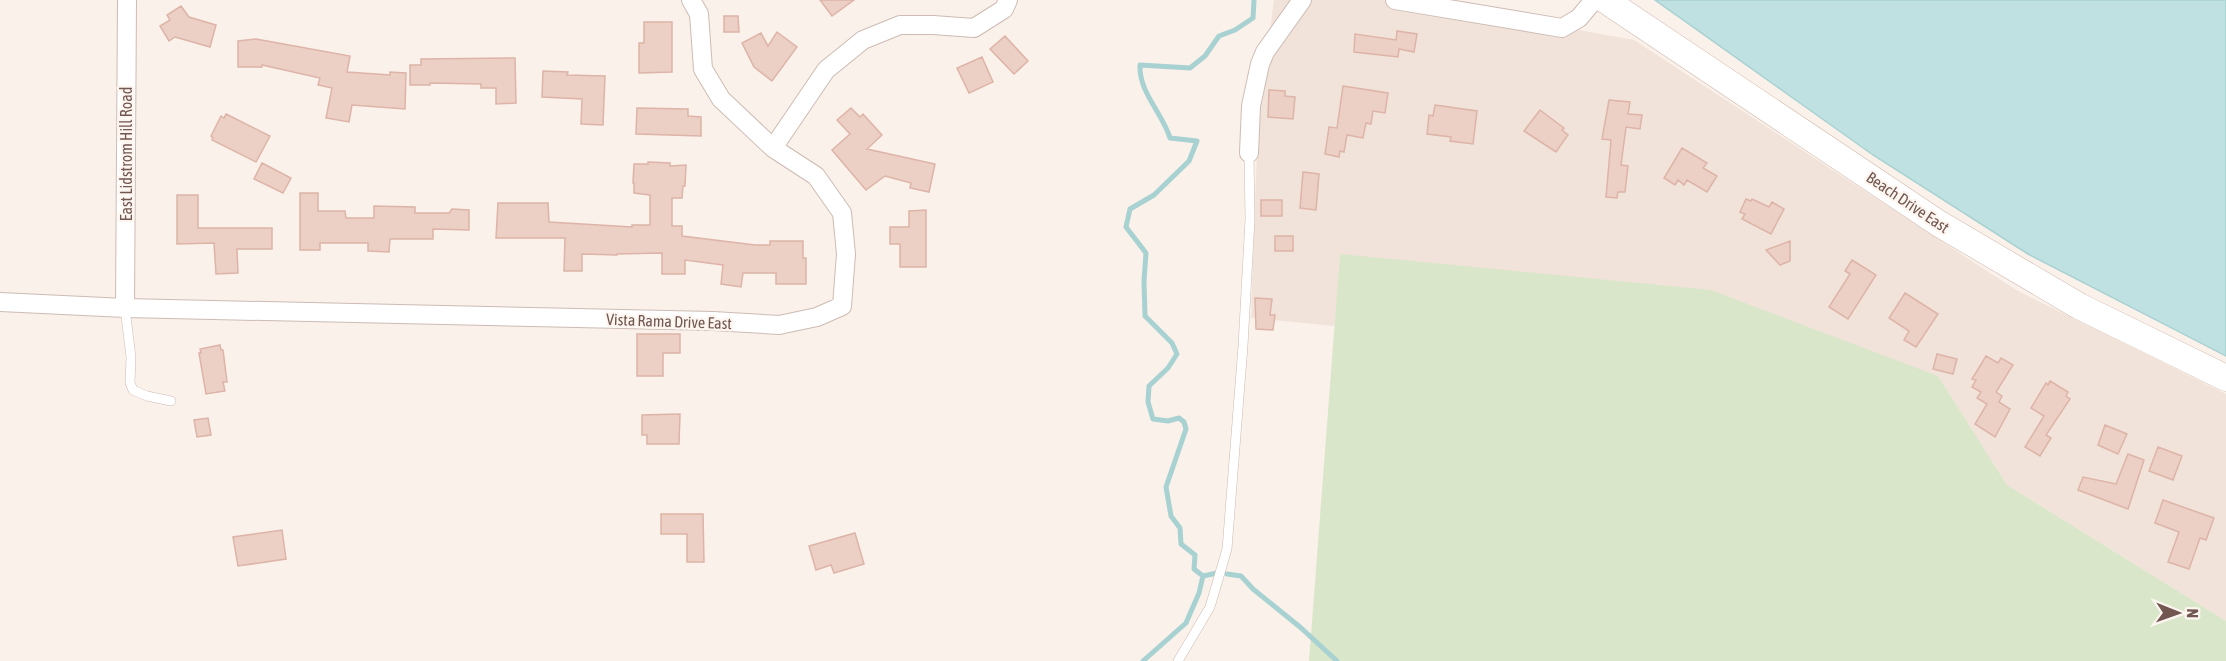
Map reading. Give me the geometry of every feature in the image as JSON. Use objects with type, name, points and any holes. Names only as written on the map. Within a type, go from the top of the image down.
[{"type":"main road","name":"Beach Drive East","points":[[1605,0],[1938,223],[2079,306],[2226,378]]},
{"type":"street","name":"East Lidstrom Hill Road","points":[[125,308],[127,0]]},
{"type":"street","name":"Vista Rama Drive East","points":[[125,308],[713,321],[779,325],[816,317],[842,306],[846,254],[842,213],[816,176],[773,148],[722,99],[703,69],[699,14],[691,0]]},
{"type":"street","points":[[773,148],[826,70],[863,40],[900,25],[974,28],[1004,9],[1008,0]]},
{"type":"street","points":[[1249,153],[1251,106],[1260,64],[1265,52],[1302,0]]},
{"type":"street","points":[[1395,0],[1562,28],[1579,18],[1594,0]]},
{"type":"street","points":[[0,302],[125,308]]},
{"type":"lane","points":[[1178,661],[1210,607],[1227,549],[1244,345],[1250,219],[1249,153]]},
{"type":"lane","points":[[125,308],[131,357],[130,383],[133,390],[147,396],[171,400]]},
{"type":"shaded area","points":[[1274,0],[1412,0],[1634,40],[2016,290],[2226,394],[2226,621],[2007,485],[1938,376],[1340,254],[1335,326],[1251,318],[1258,121]]},
{"type":"green space","points":[[1340,254],[1711,290],[1938,376],[2007,485],[2226,621],[2226,661],[1309,661]]},
{"type":"water","points":[[1655,0],[2226,0],[2226,356],[2028,254],[1873,155]]},
{"type":"building","points":[[820,0],[854,0],[832,16]]},
{"type":"building","points":[[181,6],[189,17],[216,25],[210,47],[175,37],[169,41],[160,26],[170,20],[167,15]]},
{"type":"building","points":[[724,16],[738,16],[739,32],[724,32]]},
{"type":"building","points":[[644,22],[672,22],[672,72],[639,73],[639,43],[644,43]]},
{"type":"building","points":[[1397,31],[1417,34],[1414,52],[1399,49],[1398,57],[1354,52],[1355,34],[1396,40]]},
{"type":"building","points":[[777,32],[797,47],[772,81],[754,67],[742,43],[761,33],[768,46]]},
{"type":"building","points":[[1005,36],[1028,61],[1014,74],[990,49]]},
{"type":"building","points":[[256,39],[350,56],[347,72],[390,75],[390,72],[406,73],[405,109],[352,105],[349,122],[326,118],[332,88],[318,85],[320,78],[262,65],[262,67],[238,67],[238,41]]},
{"type":"building","points":[[982,57],[993,82],[969,93],[957,68]]},
{"type":"building","points":[[515,58],[516,103],[496,104],[496,88],[481,88],[481,84],[410,85],[410,65],[421,65],[421,59]]},
{"type":"building","points":[[543,71],[568,72],[567,75],[605,76],[603,125],[581,124],[582,99],[542,97]]},
{"type":"building","points":[[1343,86],[1388,93],[1385,113],[1373,111],[1371,124],[1366,123],[1363,138],[1347,135],[1344,152],[1340,151],[1339,157],[1325,154],[1329,127],[1337,128]]},
{"type":"building","points":[[1269,90],[1285,91],[1285,96],[1295,97],[1293,119],[1268,117]]},
{"type":"building","points":[[1609,100],[1630,102],[1628,114],[1642,115],[1640,129],[1626,127],[1621,165],[1628,166],[1625,192],[1618,192],[1617,198],[1606,197],[1611,140],[1602,139]]},
{"type":"building","points":[[1435,105],[1477,111],[1473,144],[1450,141],[1451,137],[1427,134],[1429,115],[1433,116]]},
{"type":"building","points":[[637,108],[688,109],[688,116],[701,117],[701,136],[636,134]]},
{"type":"building","points":[[851,108],[860,117],[863,114],[882,135],[867,149],[935,164],[929,192],[910,188],[911,183],[885,176],[866,190],[832,150],[850,134],[837,120]]},
{"type":"building","points":[[1540,110],[1564,128],[1562,130],[1568,135],[1556,152],[1524,131]]},
{"type":"building","points":[[226,114],[270,136],[256,162],[212,140],[211,136],[221,116],[224,118]]},
{"type":"building","points":[[1682,148],[1707,163],[1703,168],[1717,176],[1707,192],[1687,180],[1684,185],[1678,180],[1675,185],[1664,178]]},
{"type":"building","points":[[648,162],[670,163],[670,166],[686,165],[682,198],[672,198],[672,226],[682,226],[682,236],[755,245],[770,245],[770,241],[803,241],[803,258],[806,258],[806,284],[776,284],[776,273],[743,273],[741,287],[721,284],[723,265],[685,260],[685,274],[662,274],[662,253],[582,254],[582,271],[564,271],[565,238],[496,238],[498,203],[548,203],[549,222],[632,227],[632,225],[650,225],[650,195],[634,193],[633,183],[634,164],[648,164]]},
{"type":"building","points":[[262,163],[291,178],[283,193],[254,179]]},
{"type":"building","points":[[1303,172],[1319,174],[1316,210],[1300,208]]},
{"type":"building","points":[[300,193],[318,193],[318,211],[345,211],[346,218],[374,218],[374,206],[415,207],[415,213],[449,213],[452,209],[469,210],[469,230],[433,229],[433,239],[390,239],[389,252],[368,251],[368,243],[320,243],[320,250],[300,250]]},
{"type":"building","points":[[177,195],[198,195],[198,228],[272,228],[272,249],[237,249],[238,273],[216,274],[214,243],[177,244]]},
{"type":"building","points":[[1746,199],[1751,201],[1752,199],[1769,207],[1772,202],[1784,209],[1771,234],[1742,219],[1745,214],[1740,212]]},
{"type":"building","points":[[1261,200],[1282,200],[1282,216],[1261,216]]},
{"type":"building","points":[[926,210],[926,267],[900,267],[900,244],[890,244],[890,227],[909,227],[909,211]]},
{"type":"building","points":[[1275,236],[1293,236],[1293,251],[1275,251]]},
{"type":"building","points":[[1790,241],[1790,261],[1780,265],[1766,250]]},
{"type":"building","points":[[1852,260],[1876,275],[1848,319],[1829,307],[1850,274],[1845,271]]},
{"type":"building","points":[[1905,293],[1938,314],[1916,347],[1904,340],[1909,331],[1889,318]]},
{"type":"building","points":[[1255,298],[1272,299],[1270,315],[1275,315],[1273,330],[1256,329]]},
{"type":"building","points":[[637,334],[680,334],[680,353],[663,353],[663,376],[637,376]]},
{"type":"building","points":[[220,345],[223,350],[227,382],[223,382],[225,391],[206,394],[200,349]]},
{"type":"building","points":[[1937,354],[1957,359],[1953,374],[1933,369]]},
{"type":"building","points":[[1986,356],[1998,363],[2001,358],[2013,365],[1996,392],[2002,396],[1999,402],[2010,409],[1995,437],[1975,424],[1987,404],[1977,398],[1981,392],[1972,387],[1976,380],[1972,379]]},
{"type":"building","points":[[2050,381],[2068,392],[2066,396],[2070,399],[2046,435],[2051,438],[2040,456],[2025,447],[2044,416],[2031,408],[2046,383],[2048,385]]},
{"type":"building","points":[[680,414],[679,444],[647,444],[647,435],[642,435],[642,415]]},
{"type":"building","points":[[208,418],[211,435],[197,437],[194,420]]},
{"type":"building","points":[[2105,425],[2127,434],[2118,454],[2098,445]]},
{"type":"building","points":[[2158,447],[2182,456],[2173,480],[2149,471]]},
{"type":"building","points":[[2128,454],[2144,460],[2128,509],[2078,490],[2083,477],[2116,484]]},
{"type":"building","points":[[2163,500],[2214,518],[2206,540],[2200,538],[2189,569],[2168,562],[2179,532],[2155,523]]},
{"type":"building","points":[[661,514],[703,514],[704,562],[687,562],[687,534],[661,534]]},
{"type":"building","points":[[282,530],[286,559],[238,566],[233,537]]},
{"type":"building","points":[[855,533],[864,564],[834,573],[831,565],[816,570],[809,546]]},
{"type":"waterway","points":[[1217,573],[1203,576],[1194,569],[1195,555],[1181,544],[1180,528],[1171,516],[1166,487],[1186,429],[1184,422],[1179,418],[1168,421],[1153,419],[1148,402],[1149,386],[1168,368],[1177,354],[1172,343],[1145,316],[1146,253],[1126,227],[1130,209],[1154,195],[1189,161],[1197,141],[1170,138],[1143,85],[1140,65],[1190,68],[1205,56],[1219,36],[1235,30],[1253,18],[1254,0]]},
{"type":"waterway","points":[[1227,574],[1241,576],[1337,661]]},
{"type":"waterway","points":[[1143,661],[1186,623],[1199,593],[1203,576]]}]
